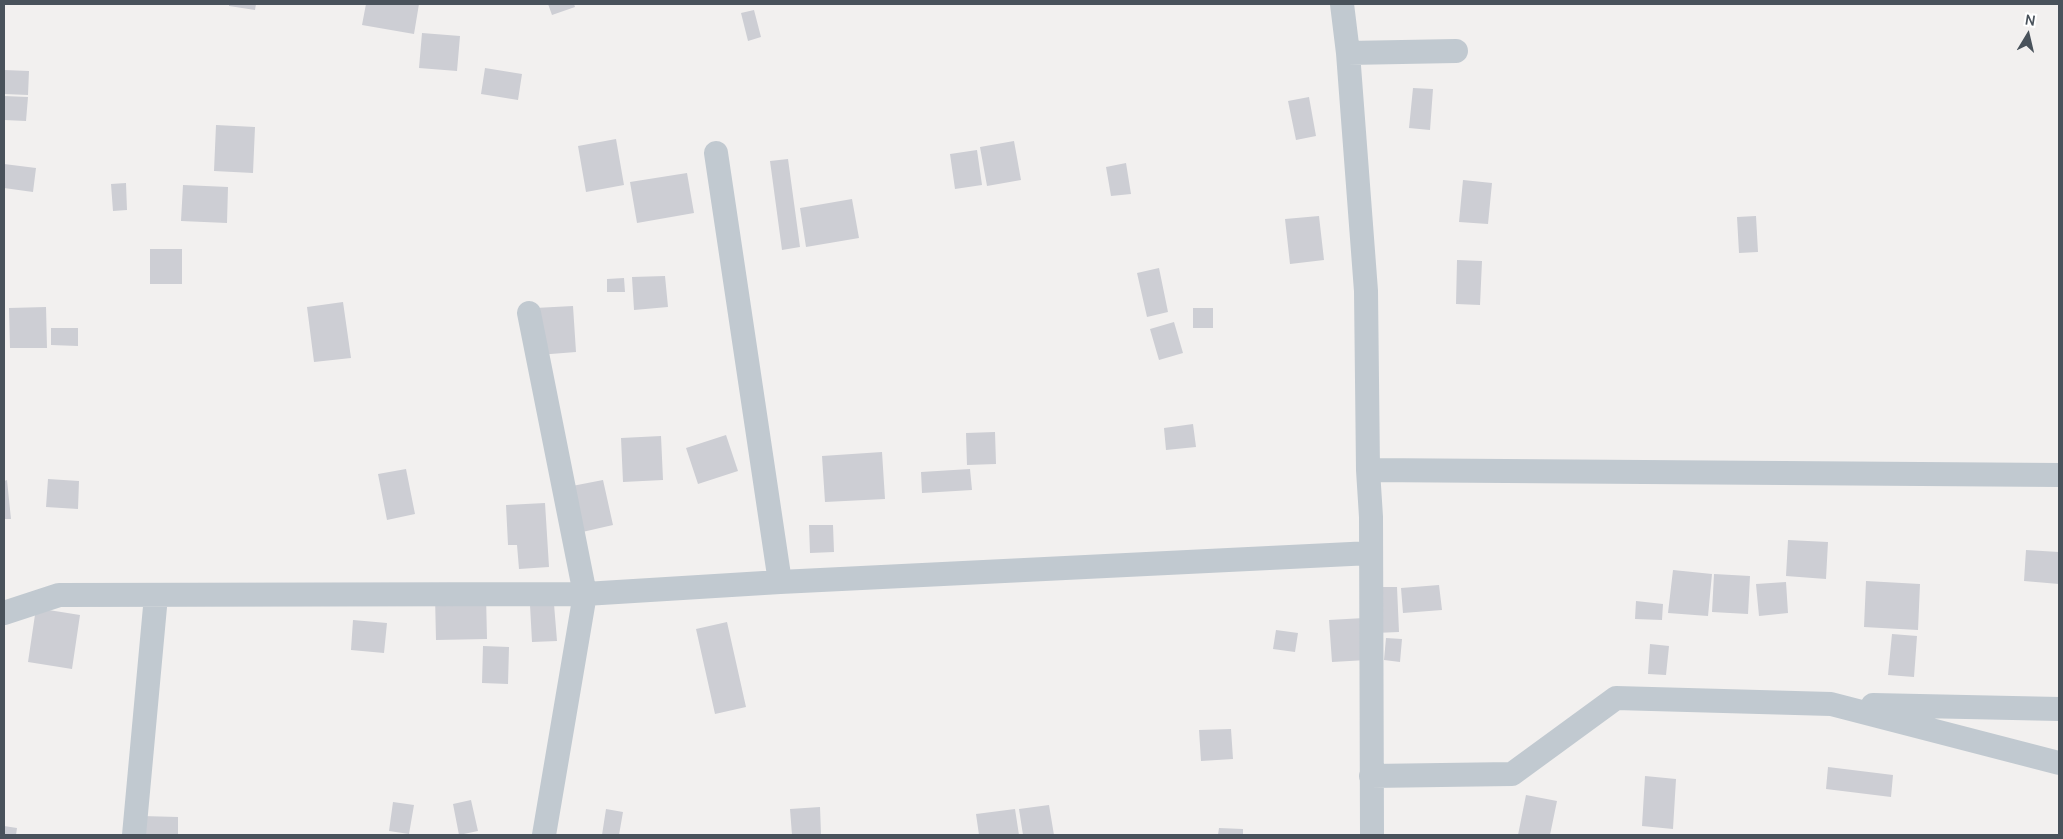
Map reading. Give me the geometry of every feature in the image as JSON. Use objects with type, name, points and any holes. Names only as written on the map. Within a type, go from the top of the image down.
[{"type":"street","points":[[1342,4],[1348,53],[1366,291],[1371,553],[1372,835]]},
{"type":"street","points":[[1348,53],[1456,51]]},
{"type":"street","points":[[716,153],[780,582]]},
{"type":"street","points":[[529,313],[585,594],[544,835]]},
{"type":"street","points":[[1368,470],[2059,475]]},
{"type":"street","points":[[4,613],[59,596],[585,594],[780,582],[1371,553]]},
{"type":"street","points":[[134,835],[156,596]]},
{"type":"street","points":[[1371,776],[1512,774],[1616,698],[2059,710]]},
{"type":"street","points":[[1831,704],[2059,763]]},
{"type":"building","points":[[229,4],[256,4],[255,10],[229,6]]},
{"type":"building","points":[[366,4],[419,4],[414,34],[362,25]]},
{"type":"building","points":[[548,4],[574,4],[575,7],[552,15]]},
{"type":"building","points":[[754,10],[761,37],[748,41],[741,13]]},
{"type":"building","points":[[422,33],[460,36],[457,71],[419,68]]},
{"type":"building","points":[[485,68],[522,74],[518,100],[481,94]]},
{"type":"building","points":[[4,70],[29,71],[28,95],[4,94]]},
{"type":"building","points":[[1413,88],[1433,89],[1430,130],[1409,128]]},
{"type":"building","points":[[4,96],[28,97],[26,121],[4,120]]},
{"type":"building","points":[[1309,97],[1316,136],[1296,140],[1288,101]]},
{"type":"building","points":[[216,125],[255,127],[253,173],[214,171]]},
{"type":"building","points":[[616,139],[624,185],[586,192],[578,146]]},
{"type":"building","points":[[1014,141],[1021,180],[987,186],[980,147]]},
{"type":"building","points":[[977,150],[982,185],[955,189],[950,154]]},
{"type":"building","points":[[788,159],[800,247],[782,250],[770,161]]},
{"type":"building","points":[[1126,163],[1131,194],[1111,196],[1106,167]]},
{"type":"building","points":[[4,164],[36,168],[33,192],[4,188]]},
{"type":"building","points":[[687,173],[694,213],[637,223],[630,182]]},
{"type":"building","points":[[1463,180],[1492,183],[1488,224],[1459,222]]},
{"type":"building","points":[[126,183],[127,210],[113,211],[111,184]]},
{"type":"building","points":[[183,185],[228,187],[227,223],[181,221]]},
{"type":"building","points":[[852,199],[859,238],[806,247],[800,208]]},
{"type":"building","points":[[1319,216],[1324,260],[1290,264],[1285,219]]},
{"type":"building","points":[[1756,216],[1758,252],[1739,253],[1737,217]]},
{"type":"building","points":[[150,249],[182,249],[182,284],[150,284]]},
{"type":"building","points":[[1457,260],[1482,261],[1480,305],[1456,304]]},
{"type":"building","points":[[1159,268],[1168,312],[1147,317],[1137,273]]},
{"type":"building","points":[[665,276],[668,307],[634,310],[632,277]]},
{"type":"building","points":[[624,278],[625,292],[607,292],[607,279]]},
{"type":"building","points":[[343,302],[351,358],[314,362],[307,307]]},
{"type":"building","points":[[573,306],[576,352],[538,355],[535,308]]},
{"type":"building","points":[[46,307],[47,348],[10,348],[9,308]]},
{"type":"building","points":[[1193,308],[1213,308],[1213,328],[1193,328]]},
{"type":"building","points":[[1174,322],[1183,353],[1159,360],[1150,329]]},
{"type":"building","points":[[51,328],[78,328],[78,346],[51,345]]},
{"type":"building","points":[[1193,424],[1196,447],[1166,450],[1164,428]]},
{"type":"building","points":[[995,432],[996,464],[967,465],[966,433]]},
{"type":"building","points":[[726,435],[738,471],[698,484],[686,448]]},
{"type":"building","points":[[661,436],[663,480],[623,482],[621,438]]},
{"type":"building","points":[[882,452],[885,499],[825,502],[822,456]]},
{"type":"building","points":[[406,469],[415,514],[387,520],[378,474]]},
{"type":"building","points":[[970,469],[972,490],[922,493],[921,472]]},
{"type":"building","points":[[48,479],[79,481],[78,509],[46,507]]},
{"type":"building","points":[[7,480],[11,519],[4,519],[4,481]]},
{"type":"building","points":[[603,480],[613,525],[578,533],[567,487]]},
{"type":"building","points":[[545,503],[549,567],[519,569],[517,545],[508,545],[506,505]]},
{"type":"building","points":[[809,525],[833,525],[834,552],[810,553]]},
{"type":"building","points":[[1788,540],[1828,542],[1826,579],[1786,576]]},
{"type":"building","points":[[2026,550],[2059,552],[2059,584],[2024,581]]},
{"type":"building","points":[[1673,570],[1712,574],[1708,616],[1668,613]]},
{"type":"building","points":[[1714,574],[1750,576],[1748,614],[1712,612]]},
{"type":"building","points":[[1866,581],[1920,584],[1918,630],[1864,627]]},
{"type":"building","points":[[1786,582],[1788,613],[1759,616],[1756,584]]},
{"type":"building","points":[[1439,585],[1442,610],[1403,613],[1401,588]]},
{"type":"building","points":[[1373,587],[1397,587],[1399,632],[1375,633]]},
{"type":"building","points":[[486,595],[487,639],[436,640],[435,596]]},
{"type":"building","points":[[1636,601],[1663,604],[1662,620],[1635,619]]},
{"type":"building","points":[[554,604],[557,641],[532,642],[530,605]]},
{"type":"building","points":[[36,608],[80,615],[72,669],[28,662]]},
{"type":"building","points":[[1364,618],[1367,660],[1332,662],[1329,620]]},
{"type":"building","points":[[353,620],[387,623],[384,653],[351,650]]},
{"type":"building","points":[[727,622],[746,707],[715,714],[696,629]]},
{"type":"building","points":[[1276,630],[1298,633],[1295,652],[1273,649]]},
{"type":"building","points":[[1892,634],[1917,636],[1914,677],[1888,675]]},
{"type":"building","points":[[1386,638],[1402,639],[1400,662],[1384,660]]},
{"type":"building","points":[[1650,644],[1669,646],[1666,675],[1648,674]]},
{"type":"building","points":[[483,646],[509,647],[508,684],[482,683]]},
{"type":"building","points":[[1231,729],[1233,759],[1201,761],[1199,730]]},
{"type":"building","points":[[1828,767],[1893,775],[1891,797],[1826,789]]},
{"type":"building","points":[[1645,776],[1676,779],[1673,829],[1642,826]]},
{"type":"building","points":[[1526,795],[1557,801],[1550,835],[1518,835]]},
{"type":"building","points":[[471,800],[478,831],[459,835],[453,804]]},
{"type":"building","points":[[393,802],[414,805],[409,834],[389,831]]},
{"type":"building","points":[[1049,805],[1054,835],[1023,835],[1019,809]]},
{"type":"building","points":[[820,807],[821,834],[792,835],[790,809]]},
{"type":"building","points":[[606,809],[623,812],[619,835],[602,835]]},
{"type":"building","points":[[1015,809],[1019,835],[979,835],[976,814]]},
{"type":"building","points":[[142,816],[178,817],[178,835],[141,835]]},
{"type":"building","points":[[4,826],[17,828],[16,835],[4,835]]},
{"type":"building","points":[[1219,828],[1243,829],[1243,835],[1218,835]]}]
